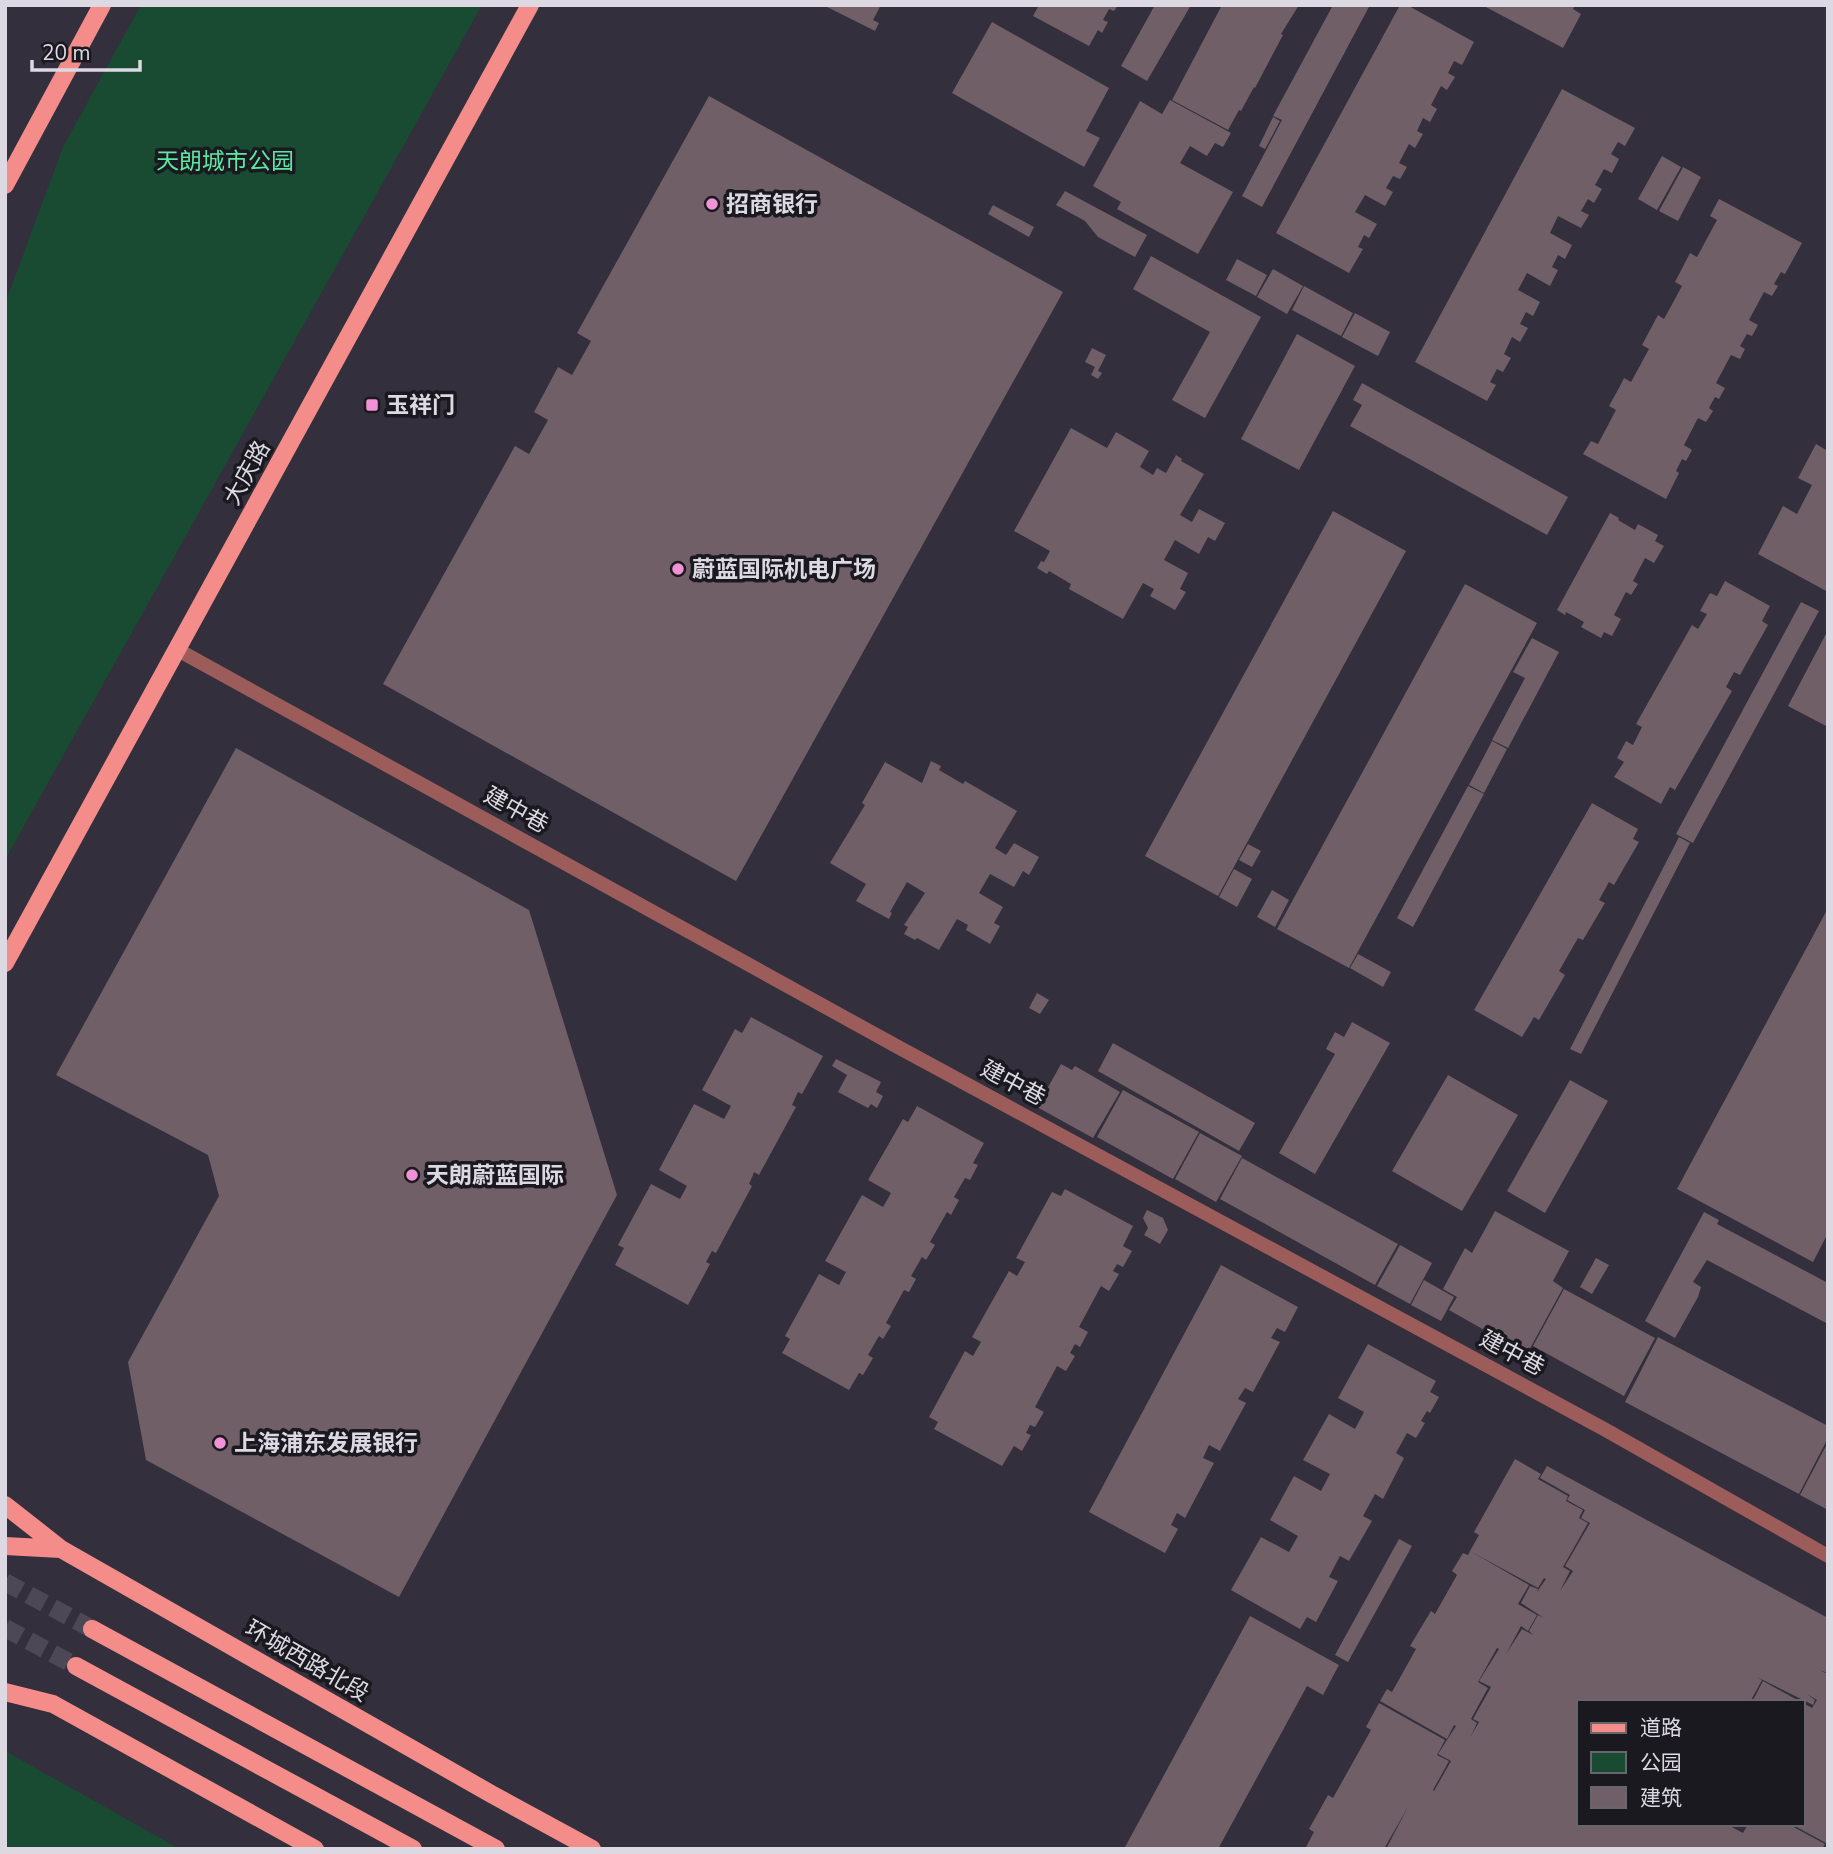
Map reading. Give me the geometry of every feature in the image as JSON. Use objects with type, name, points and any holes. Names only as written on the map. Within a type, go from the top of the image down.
[{"type":"main road","points":[[5,185],[102,5]]},
{"type":"main road","name":"大庆路","points":[[5,963],[530,5]]},
{"type":"main road","name":"环城西路北段","points":[[5,1504],[61,1549],[592,1849]]},
{"type":"main road","points":[[5,1546],[61,1549]]},
{"type":"main road","points":[[92,1629],[496,1849]]},
{"type":"main road","points":[[76,1666],[413,1849]]},
{"type":"main road","points":[[5,1692],[52,1704],[315,1849]]},
{"type":"street","name":"建中巷","points":[[177,650],[886,1040],[1604,1429],[1828,1556]]},
{"type":"green space","name":"天朗城市公园","points":[[141,5],[482,5],[5,860],[5,304],[63,147]]},
{"type":"green space","points":[[5,1751],[180,1849],[5,1849]]},
{"type":"building","points":[[823,5],[881,5],[873,20],[879,23],[875,31]]},
{"type":"building","points":[[1039,5],[1118,5],[1114,11],[1109,9],[1103,20],[1108,22],[1102,33],[1098,30],[1089,46],[1033,16]]},
{"type":"building","points":[[1155,5],[1191,5],[1147,81],[1121,66]]},
{"type":"building","points":[[1222,5],[1299,5],[1281,34],[1283,35],[1255,88],[1228,130],[1172,100]]},
{"type":"building","points":[[1333,5],[1370,5],[1262,207],[1242,196],[1282,120],[1273,116]]},
{"type":"building","points":[[1400,5],[1407,5],[1474,42],[1462,65],[1454,61],[1448,73],[1455,77],[1447,90],[1441,86],[1431,105],[1437,109],[1430,122],[1423,118],[1417,131],[1423,134],[1415,148],[1409,144],[1399,163],[1407,167],[1400,179],[1393,176],[1386,188],[1393,192],[1385,206],[1365,195],[1355,212],[1377,224],[1369,238],[1364,235],[1358,247],[1363,249],[1349,273],[1276,233]]},
{"type":"building","points":[[1482,5],[1575,5],[1573,9],[1581,14],[1563,48]]},
{"type":"building","points":[[992,22],[1109,88],[1086,131],[1100,138],[1084,167],[952,93]]},
{"type":"building","points":[[1562,89],[1635,128],[1625,146],[1618,142],[1611,154],[1619,159],[1612,173],[1604,169],[1595,185],[1602,189],[1594,203],[1588,199],[1581,211],[1589,215],[1581,228],[1558,216],[1550,233],[1572,245],[1565,259],[1558,255],[1552,267],[1558,270],[1550,286],[1527,273],[1518,290],[1540,302],[1533,316],[1526,312],[1520,324],[1528,328],[1520,342],[1512,337],[1504,354],[1511,358],[1503,372],[1497,369],[1490,382],[1496,385],[1487,401],[1415,362]]},
{"type":"building","name":"蔚蓝国际机电广场","points":[[709,96],[1063,292],[736,881],[383,684],[515,446],[529,454],[548,420],[534,412],[558,367],[572,375],[591,341],[577,333]]},
{"type":"building","points":[[1170,100],[1231,133],[1223,147],[1215,143],[1207,156],[1190,146],[1180,163],[1233,192],[1198,254],[1117,209],[1121,202],[1093,186],[1140,101],[1162,114]]},
{"type":"building","points":[[1273,117],[1280,121],[1265,149],[1259,146]]},
{"type":"building","points":[[1662,156],[1681,167],[1657,210],[1638,199]]},
{"type":"building","points":[[1683,167],[1701,177],[1678,221],[1659,211]]},
{"type":"building","points":[[1065,191],[1147,235],[1135,257],[1098,237],[1085,221],[1056,205]]},
{"type":"building","points":[[1719,199],[1802,243],[1785,274],[1781,272],[1774,284],[1778,286],[1772,296],[1764,292],[1749,320],[1758,325],[1752,336],[1747,334],[1740,346],[1745,349],[1740,359],[1731,355],[1716,383],[1725,388],[1719,399],[1715,397],[1709,408],[1713,411],[1706,422],[1698,418],[1684,445],[1692,450],[1686,461],[1682,459],[1676,471],[1679,473],[1666,499],[1583,454],[1591,441],[1598,444],[1616,410],[1609,406],[1624,378],[1631,382],[1649,349],[1642,345],[1658,315],[1664,319],[1682,286],[1675,282],[1690,253],[1697,257],[1717,220],[1710,216]]},
{"type":"building","points":[[993,205],[1034,227],[1029,237],[988,214]]},
{"type":"building","points":[[1151,256],[1261,317],[1205,418],[1172,400],[1210,332],[1133,289]]},
{"type":"building","points":[[1237,259],[1267,275],[1256,296],[1226,280]]},
{"type":"building","points":[[1273,269],[1303,286],[1287,314],[1257,297]]},
{"type":"building","points":[[1304,286],[1353,313],[1341,336],[1292,310]]},
{"type":"building","points":[[1355,313],[1390,332],[1378,356],[1342,337]]},
{"type":"building","points":[[1297,334],[1355,366],[1299,470],[1241,439]]},
{"type":"building","points":[[1092,348],[1106,355],[1098,371],[1102,373],[1098,379],[1091,375],[1095,367],[1085,362]]},
{"type":"building","points":[[1362,383],[1568,497],[1547,535],[1350,426],[1362,405],[1353,400]]},
{"type":"building","points":[[1071,428],[1107,448],[1116,432],[1149,451],[1140,467],[1153,475],[1157,468],[1166,473],[1176,455],[1181,461],[1204,474],[1180,515],[1192,522],[1199,509],[1225,523],[1215,541],[1208,537],[1199,554],[1175,540],[1164,560],[1188,573],[1180,589],[1186,592],[1175,610],[1150,596],[1154,589],[1143,583],[1123,619],[1069,589],[1071,584],[1049,571],[1047,574],[1037,568],[1050,551],[1014,531]]},
{"type":"building","points":[[1816,444],[1828,451],[1828,592],[1758,554],[1783,506],[1797,514],[1812,485],[1798,478]]},
{"type":"building","points":[[1333,511],[1406,551],[1218,896],[1145,856]]},
{"type":"building","points":[[1610,513],[1635,530],[1638,524],[1658,535],[1655,541],[1664,546],[1654,563],[1645,558],[1633,581],[1638,584],[1631,595],[1626,592],[1614,615],[1621,619],[1612,636],[1604,632],[1601,638],[1581,627],[1584,622],[1557,610]]},
{"type":"building","points":[[1725,581],[1770,606],[1762,621],[1768,625],[1740,675],[1734,672],[1726,687],[1732,691],[1675,790],[1670,787],[1661,804],[1614,777],[1624,762],[1617,758],[1626,741],[1633,745],[1642,727],[1636,724],[1692,625],[1698,629],[1707,614],[1700,611],[1710,593],[1717,596]]},
{"type":"building","points":[[1465,584],[1537,623],[1349,968],[1277,929]]},
{"type":"building","points":[[1801,602],[1819,611],[1693,843],[1676,834]]},
{"type":"building","points":[[1828,630],[1828,727],[1788,706]]},
{"type":"building","points":[[1532,638],[1559,652],[1508,748],[1492,740],[1525,678],[1513,672]]},
{"type":"building","points":[[1492,741],[1507,749],[1484,793],[1469,785]]},
{"type":"building","name":"天朗蔚蓝国际","points":[[236,748],[529,910],[617,1195],[399,1597],[146,1460],[128,1362],[219,1196],[208,1155],[56,1075]]},
{"type":"building","points":[[931,761],[941,766],[939,770],[963,784],[965,781],[1017,811],[995,848],[1006,855],[1014,843],[1039,857],[1029,875],[1023,871],[1014,887],[990,874],[979,893],[1003,907],[994,923],[1000,926],[990,944],[966,930],[968,925],[957,919],[939,950],[917,938],[915,940],[904,934],[908,927],[904,925],[925,893],[907,882],[890,912],[892,913],[889,919],[856,901],[866,884],[830,863],[865,805],[862,803],[885,762],[922,783]]},
{"type":"building","points":[[1468,786],[1484,794],[1413,927],[1397,918]]},
{"type":"building","points":[[1592,803],[1638,829],[1633,839],[1639,842],[1614,885],[1609,882],[1599,900],[1605,903],[1583,940],[1578,938],[1559,971],[1565,975],[1539,1020],[1534,1017],[1522,1037],[1474,1010]]},
{"type":"building","points":[[1679,837],[1690,843],[1581,1054],[1570,1049]]},
{"type":"building","points":[[1248,844],[1261,851],[1252,867],[1239,860]]},
{"type":"building","points":[[1234,869],[1252,879],[1237,907],[1219,897]]},
{"type":"building","points":[[1272,890],[1289,900],[1275,927],[1257,917]]},
{"type":"building","points":[[1828,908],[1828,1233],[1813,1262],[1677,1189]]},
{"type":"building","points":[[1358,954],[1391,972],[1383,987],[1350,968]]},
{"type":"building","points":[[1037,993],[1049,1000],[1040,1014],[1029,1008]]},
{"type":"building","points":[[751,1017],[823,1056],[802,1094],[798,1092],[792,1105],[796,1107],[759,1175],[754,1172],[749,1184],[752,1186],[716,1253],[712,1251],[706,1262],[710,1264],[688,1305],[615,1265],[624,1248],[618,1245],[651,1184],[680,1199],[687,1186],[659,1170],[694,1104],[724,1119],[731,1106],[702,1090],[735,1029],[742,1033]]},
{"type":"building","points":[[1352,1022],[1390,1043],[1315,1174],[1279,1153],[1335,1054],[1326,1049],[1335,1032],[1344,1037]]},
{"type":"building","points":[[1113,1043],[1255,1123],[1239,1151],[1098,1071]]},
{"type":"building","points":[[836,1059],[881,1082],[876,1092],[883,1096],[877,1108],[871,1104],[868,1108],[838,1092],[847,1075],[832,1066]]},
{"type":"building","points":[[1061,1064],[1072,1070],[1075,1066],[1120,1092],[1093,1138],[1037,1107]]},
{"type":"building","points":[[1448,1075],[1518,1115],[1462,1211],[1392,1171]]},
{"type":"building","points":[[1570,1080],[1608,1101],[1545,1213],[1507,1191]]},
{"type":"building","points":[[1123,1090],[1199,1132],[1173,1179],[1097,1137]]},
{"type":"building","points":[[917,1106],[984,1143],[973,1163],[978,1165],[970,1180],[965,1178],[954,1197],[959,1200],[951,1215],[947,1212],[930,1242],[935,1245],[926,1260],[922,1257],[911,1276],[916,1279],[909,1292],[904,1290],[886,1323],[891,1326],[883,1339],[879,1336],[868,1355],[873,1358],[863,1375],[859,1373],[849,1390],[782,1353],[790,1339],[785,1336],[819,1274],[839,1285],[846,1272],[825,1261],[862,1195],[883,1207],[891,1193],[868,1180],[903,1119],[908,1122]]},
{"type":"building","points":[[1200,1133],[1242,1156],[1216,1202],[1175,1179]]},
{"type":"building","points":[[1242,1158],[1398,1244],[1375,1285],[1220,1199]]},
{"type":"building","points":[[1065,1189],[1133,1226],[1123,1246],[1132,1251],[1123,1267],[1117,1264],[1113,1271],[1119,1274],[1109,1291],[1101,1286],[1079,1327],[1088,1332],[1080,1347],[1075,1344],[1070,1353],[1075,1356],[1066,1371],[1057,1366],[1035,1407],[1044,1412],[1035,1427],[1030,1425],[1026,1433],[1031,1435],[1022,1451],[1014,1446],[1002,1466],[934,1429],[938,1422],[929,1417],[965,1351],[973,1356],[981,1342],[972,1337],[1009,1271],[1017,1276],[1025,1262],[1016,1258],[1052,1192],[1061,1196]]},
{"type":"building","points":[[1147,1210],[1163,1218],[1168,1230],[1160,1244],[1144,1235],[1148,1228],[1143,1218]]},
{"type":"building","points":[[1495,1211],[1569,1251],[1553,1281],[1563,1288],[1527,1354],[1449,1310],[1457,1297],[1443,1289],[1465,1248],[1472,1253]]},
{"type":"building","points":[[1704,1212],[1719,1220],[1717,1224],[1828,1283],[1828,1324],[1707,1260],[1693,1282],[1701,1287],[1698,1297],[1675,1338],[1645,1321]]},
{"type":"building","points":[[1400,1245],[1432,1263],[1410,1304],[1377,1286]]},
{"type":"building","points":[[1596,1258],[1609,1265],[1592,1294],[1580,1287]]},
{"type":"building","points":[[1221,1265],[1298,1307],[1285,1332],[1277,1328],[1271,1338],[1280,1342],[1253,1392],[1245,1388],[1238,1399],[1246,1403],[1220,1451],[1209,1445],[1203,1458],[1214,1463],[1185,1518],[1177,1513],[1171,1525],[1178,1529],[1165,1553],[1089,1512]]},
{"type":"building","points":[[1424,1280],[1454,1297],[1441,1321],[1411,1305]]},
{"type":"building","points":[[1564,1289],[1655,1338],[1624,1396],[1533,1346]]},
{"type":"building","points":[[1658,1337],[1828,1426],[1828,1438],[1799,1494],[1625,1402]]},
{"type":"building","points":[[1368,1344],[1436,1381],[1430,1392],[1439,1397],[1430,1413],[1427,1411],[1421,1421],[1425,1423],[1416,1438],[1407,1433],[1396,1453],[1404,1458],[1383,1499],[1375,1494],[1363,1516],[1372,1521],[1349,1561],[1340,1556],[1329,1577],[1338,1581],[1316,1622],[1307,1617],[1300,1629],[1231,1590],[1261,1537],[1289,1552],[1298,1536],[1270,1520],[1294,1476],[1321,1491],[1330,1474],[1303,1460],[1329,1414],[1355,1429],[1364,1412],[1338,1398]]},
{"type":"building","points":[[1828,1442],[1828,1510],[1800,1495]]},
{"type":"building","points":[[1515,1459],[1541,1474],[1538,1479],[1568,1496],[1566,1501],[1583,1510],[1579,1518],[1588,1523],[1563,1567],[1570,1571],[1560,1591],[1573,1571],[1565,1566],[1590,1523],[1581,1518],[1585,1510],[1567,1500],[1570,1495],[1540,1478],[1547,1466],[1828,1618],[1828,1673],[1819,1670],[1828,1674],[1826,1843],[1795,1826],[1805,1826],[1805,1704],[1812,1708],[1817,1700],[1807,1694],[1815,1700],[1813,1705],[1757,1677],[1762,1680],[1751,1700],[1577,1700],[1577,1826],[1730,1826],[1743,1833],[1747,1826],[1792,1826],[1825,1844],[1822,1849],[1386,1849],[1409,1805],[1384,1849],[1305,1849],[1314,1832],[1309,1829],[1328,1795],[1333,1798],[1371,1730],[1366,1727],[1379,1703],[1445,1740],[1437,1755],[1449,1761],[1434,1791],[1451,1761],[1438,1754],[1456,1726],[1454,1725],[1447,1739],[1380,1701],[1387,1689],[1392,1692],[1416,1649],[1410,1646],[1431,1611],[1435,1614],[1457,1575],[1452,1571],[1463,1553],[1468,1555],[1470,1551],[1479,1535],[1474,1532]],"holes":[[[1470,1551],[1538,1588],[1544,1578],[1546,1579],[1537,1592],[1538,1589],[1530,1586],[1521,1603],[1544,1618],[1538,1615],[1529,1631],[1533,1635],[1522,1629],[1506,1654],[1521,1626],[1528,1631],[1537,1615],[1518,1604],[1529,1585]],[[1497,1648],[1499,1649],[1479,1681],[1491,1687],[1473,1719],[1479,1722],[1471,1736],[1477,1723],[1471,1719],[1488,1688],[1478,1682]]]},
{"type":"building","points":[[1399,1539],[1412,1546],[1348,1662],[1335,1655]]},
{"type":"building","points":[[1250,1616],[1339,1665],[1323,1695],[1307,1686],[1218,1849],[1124,1849]]},
{"type":"building","points":[[1763,1681],[1797,1700],[1753,1700]]},
{"type":"tunnel","points":[[5,1582],[92,1629]]},
{"type":"tunnel","points":[[5,1628],[76,1666]]},
{"type":"place","name":"招商银行","points":[[712,204]]},
{"type":"place","name":"玉祥门","points":[[372,405]]},
{"type":"place","name":"蔚蓝国际机电广场","points":[[678,569]]},
{"type":"place","name":"天朗蔚蓝国际","points":[[412,1175]]},
{"type":"place","name":"上海浦东发展银行","points":[[220,1443]]}]
